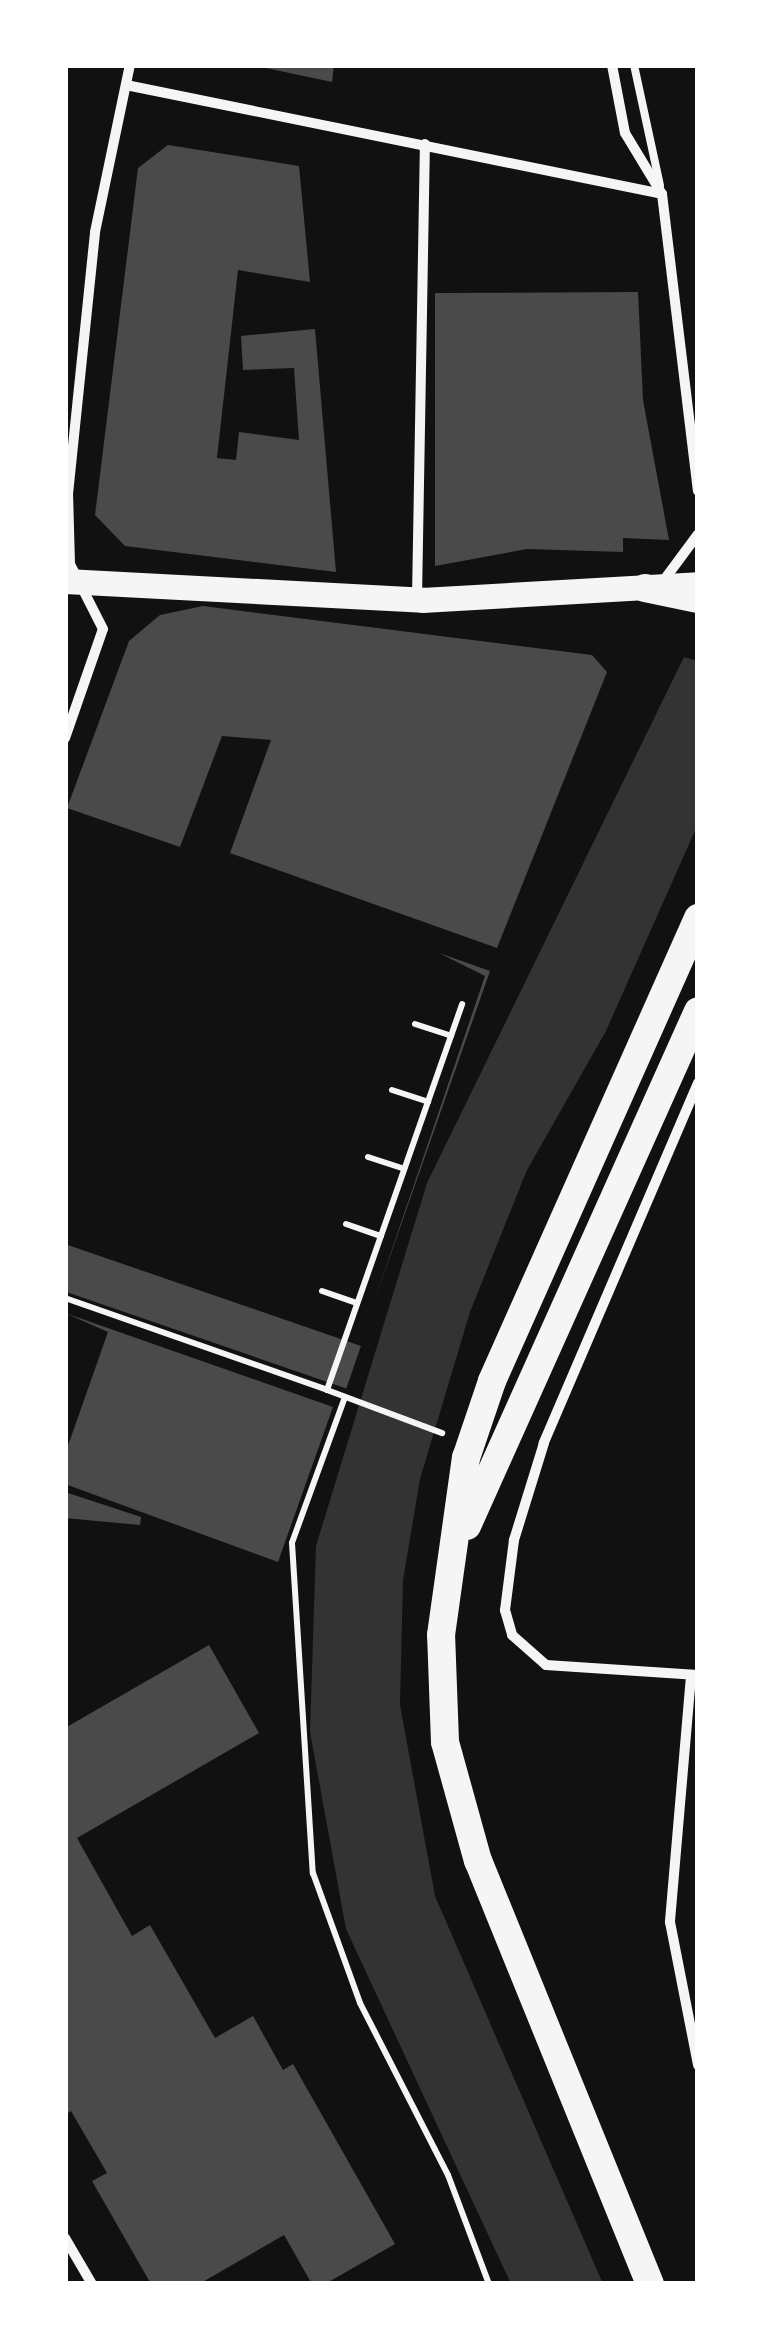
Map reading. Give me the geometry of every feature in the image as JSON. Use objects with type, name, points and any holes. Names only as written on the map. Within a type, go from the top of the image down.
[{"type":"highway","points":[[645,588],[698,600]]},
{"type":"highway","points":[[650,2284],[469,1832],[446,1742],[441,1635],[466,1458],[492,1381],[698,918]]},
{"type":"highway","points":[[441,1635],[456,1560],[497,1446],[698,1011]]},
{"type":"main road","points":[[645,588],[698,574]]},
{"type":"main road","points":[[73,581],[417,600],[698,584]]},
{"type":"street","points":[[65,738],[103,629],[73,581],[66,546],[68,494],[95,232],[130,65]]},
{"type":"street","points":[[612,65],[625,133],[662,194],[692,408],[698,491]]},
{"type":"street","points":[[126,85],[662,194]]},
{"type":"street","points":[[417,600],[425,144]]},
{"type":"street","points":[[692,408],[698,421]]},
{"type":"street","points":[[645,588],[678,569],[698,534]]},
{"type":"street","points":[[698,1082],[539,1457],[505,1610],[512,1635],[546,1665],[694,1676],[670,1922],[698,2065]]},
{"type":"street","points":[[65,2238],[92,2284]]},
{"type":"lane","points":[[634,65],[662,194]]},
{"type":"path","points":[[328,1390],[462,1004]]},
{"type":"path","points":[[414,1024],[450,1036]]},
{"type":"path","points":[[392,1090],[428,1102]]},
{"type":"path","points":[[368,1158],[404,1169]]},
{"type":"path","points":[[346,1224],[381,1236]]},
{"type":"path","points":[[322,1290],[357,1302]]},
{"type":"path","points":[[65,1298],[442,1432]]},
{"type":"path","points":[[345,1397],[292,1543],[313,1873],[360,2002],[448,2175],[490,2284]]},
{"type":"shaded area","points":[[684,657],[698,661],[698,824],[606,1031],[527,1170],[470,1312],[420,1479],[403,1580],[400,1705],[435,1896],[603,2284],[511,2284],[346,1929],[310,1732],[316,1546],[427,1183]]},
{"type":"building","points":[[252,65],[334,65],[332,82]]},
{"type":"building","points":[[168,145],[299,166],[310,282],[238,270],[217,458],[236,460],[239,432],[299,440],[294,368],[243,370],[241,336],[315,329],[336,572],[125,546],[95,515],[138,168]]},
{"type":"building","points":[[638,292],[643,400],[669,540],[623,538],[623,552],[527,549],[435,566],[435,293]]},
{"type":"building","points":[[203,606],[592,655],[607,672],[497,948],[230,853],[271,740],[222,736],[180,847],[67,808],[129,641],[160,615]]},
{"type":"building","points":[[439,953],[490,971],[373,1305],[485,976]]},
{"type":"building","points":[[65,1244],[361,1346],[346,1388],[65,1292]]},
{"type":"building","points":[[65,1313],[333,1407],[278,1562],[65,1484],[65,1454],[108,1332]]},
{"type":"building","points":[[65,1492],[141,1517],[140,1525],[65,1518]]},
{"type":"building","points":[[209,1645],[259,1733],[77,1838],[132,1936],[150,1925],[215,2038],[253,2016],[283,2070],[293,2064],[395,2244],[325,2284],[312,2284],[284,2235],[199,2284],[151,2284],[92,2181],[107,2173],[71,2111],[65,2115],[65,1728]]}]
